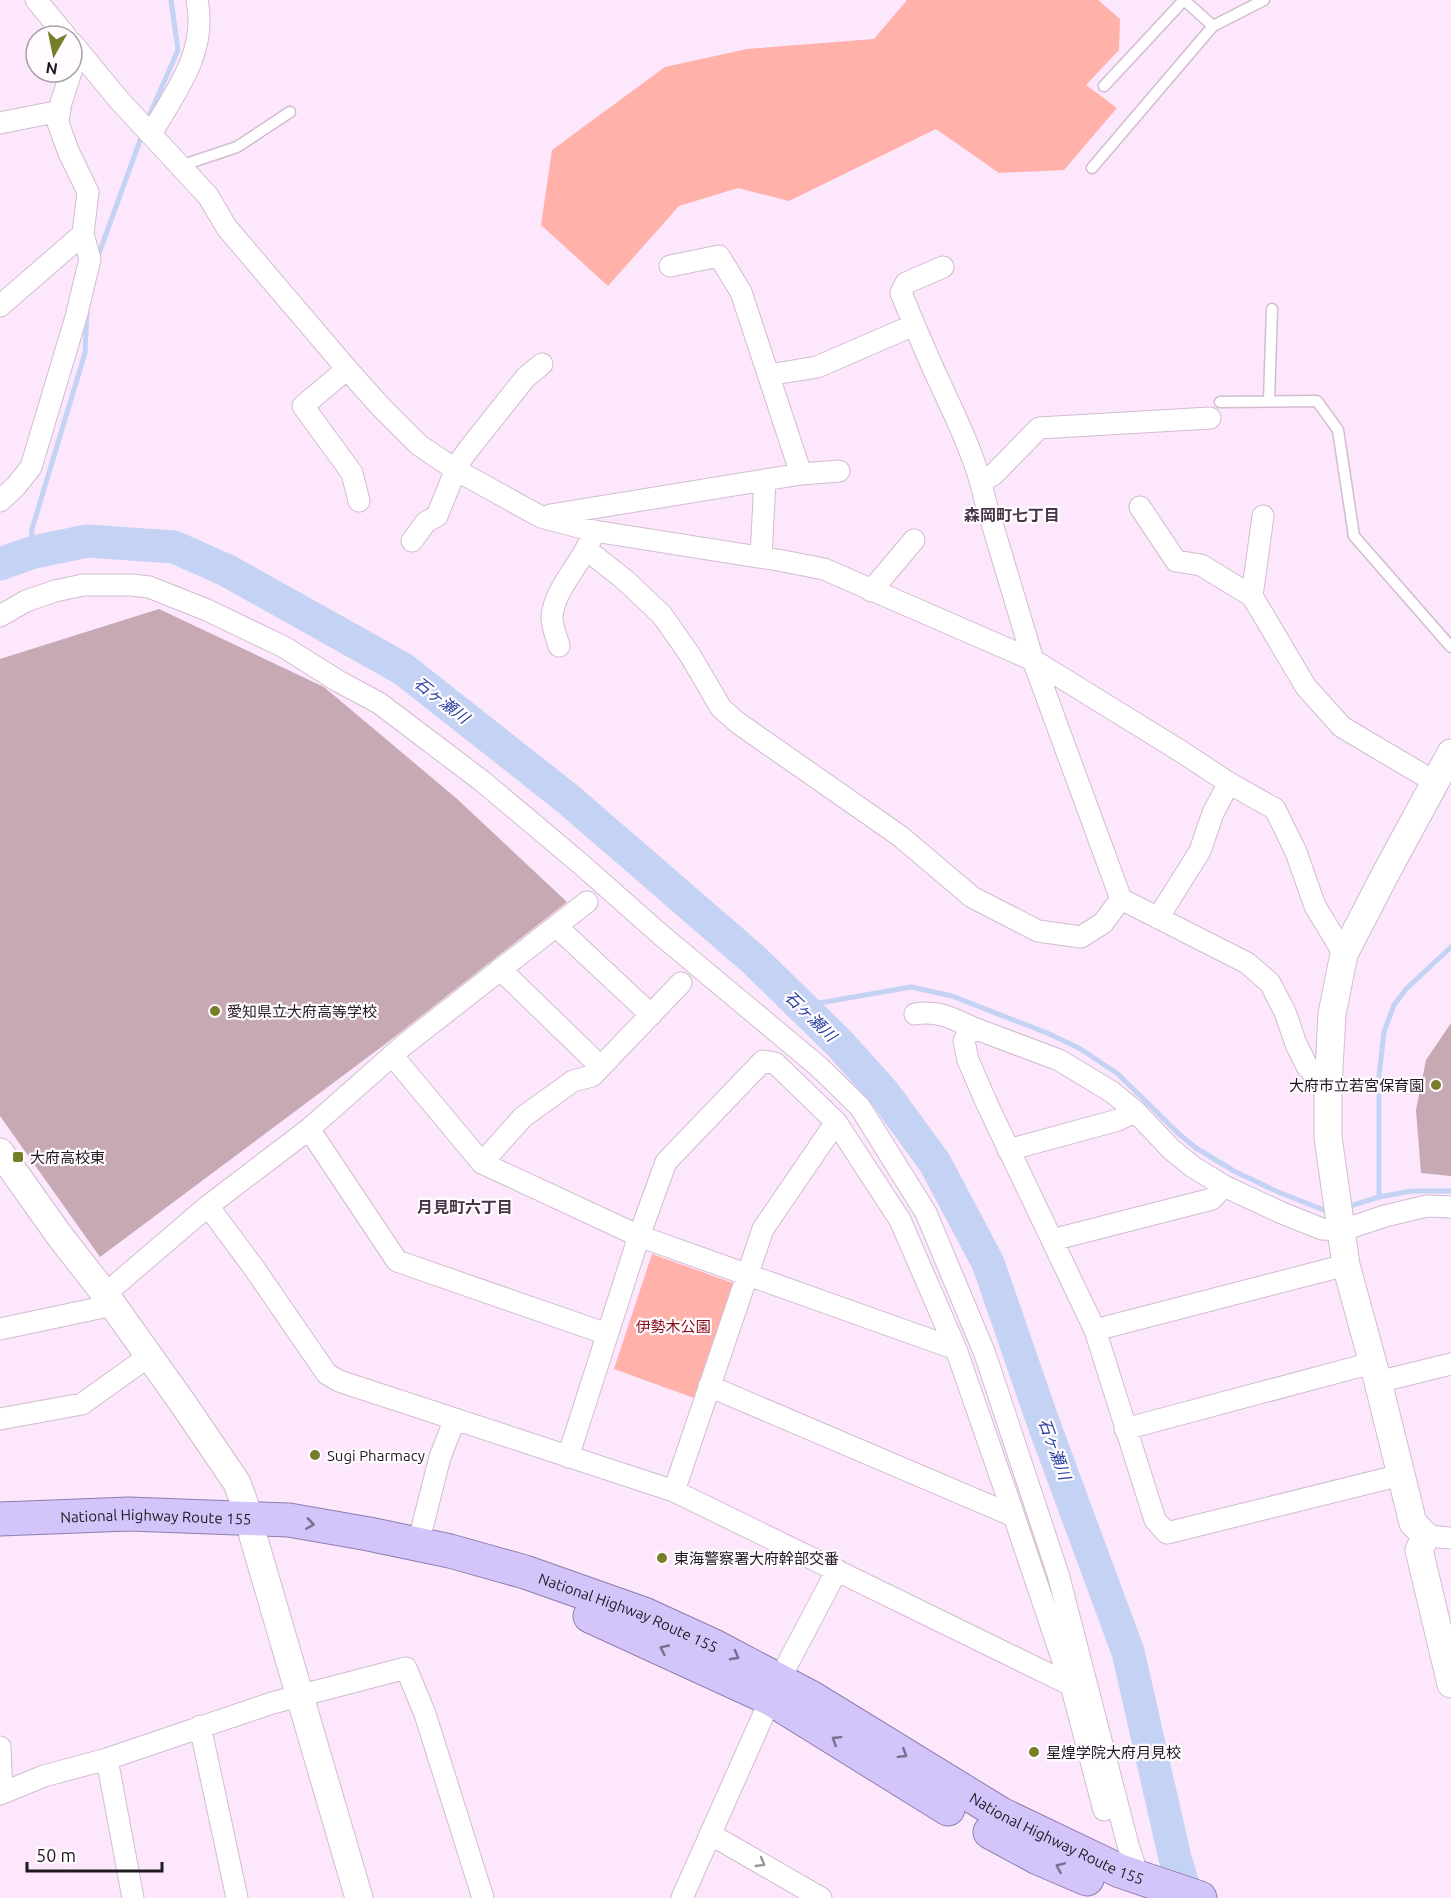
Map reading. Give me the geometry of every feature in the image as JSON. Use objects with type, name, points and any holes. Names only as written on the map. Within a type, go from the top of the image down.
[{"type":"highway","name":"National Highway Route 155","points":[[0,1519],[129,1514],[252,1528],[476,1578],[596,1618],[775,1690],[812,1698],[1001,1814],[1136,1882],[1200,1898]]},
{"type":"highway","name":"National Highway Route 155","points":[[0,1535],[132,1529],[252,1528],[289,1520],[418,1544],[525,1572],[644,1614],[716,1647],[775,1690]]},
{"type":"street","points":[[36,0],[52,24]]},
{"type":"street","points":[[151,134],[185,76],[196,50],[200,21],[197,0]]},
{"type":"street","points":[[84,66],[208,196],[227,228],[347,369],[419,445],[456,470],[541,517],[591,540],[761,557],[824,569],[1033,660],[1228,783],[1275,809],[1296,852],[1315,906],[1344,954]]},
{"type":"street","points":[[0,501],[31,467],[76,317],[90,259],[83,234],[88,192],[69,153],[58,123],[66,84]]},
{"type":"street","points":[[0,123],[60,111]]},
{"type":"street","points":[[0,306],[83,234]]},
{"type":"street","points":[[670,266],[719,256],[741,292],[801,474]]},
{"type":"street","points":[[943,267],[906,283],[901,293],[950,403],[981,482],[1033,660],[1121,899],[1246,963],[1270,983],[1285,1011],[1296,1044],[1308,1068],[1328,1087]]},
{"type":"street","points":[[768,375],[817,367],[914,325]]},
{"type":"street","points":[[412,541],[426,522],[437,516],[456,470],[468,450],[526,377],[542,364]]},
{"type":"street","points":[[347,369],[303,406],[352,473],[358,501]]},
{"type":"street","points":[[981,482],[994,474],[1039,428],[1215,410]]},
{"type":"street","points":[[541,517],[801,474],[839,471]]},
{"type":"street","points":[[761,557],[765,480]]},
{"type":"street","points":[[1140,507],[1176,561],[1201,565],[1252,596],[1306,687],[1342,727],[1435,782]]},
{"type":"street","points":[[1252,596],[1263,516]]},
{"type":"street","points":[[559,646],[552,620],[555,603],[591,540]]},
{"type":"street","points":[[591,540],[625,580],[662,615],[690,655],[721,708],[738,723],[900,836],[972,897],[1038,931],[1081,937],[1103,923],[1121,899]]},
{"type":"street","points":[[871,591],[914,540]]},
{"type":"street","points":[[0,616],[26,601],[55,591],[82,585],[132,585],[149,587],[207,610],[284,647],[338,681],[379,703],[482,781],[818,1066],[860,1107],[926,1213],[985,1354],[1058,1574],[1136,1882]]},
{"type":"street","points":[[1451,753],[1344,954],[1332,1014],[1328,1087],[1329,1137],[1346,1265],[1413,1523],[1438,1537],[1419,1550],[1451,1683]]},
{"type":"street","points":[[1158,918],[1200,851],[1213,813],[1228,783]]},
{"type":"street","points":[[0,1329],[109,1300],[208,1206],[309,1129],[392,1055],[587,902]]},
{"type":"street","points":[[556,926],[651,1015]]},
{"type":"street","points":[[500,969],[601,1067]]},
{"type":"street","points":[[483,1163],[524,1117],[573,1081],[592,1076],[681,983]]},
{"type":"street","points":[[915,1014],[928,1011],[943,1014],[971,1027],[1059,1059],[1112,1092],[1193,1167],[1224,1186],[1322,1229],[1340,1216],[1385,1216],[1427,1206],[1451,1207]]},
{"type":"street","points":[[971,1027],[964,1041],[968,1060],[1008,1150],[1095,1330],[1155,1520],[1167,1533],[1401,1475]]},
{"type":"street","points":[[392,1055],[483,1163],[639,1236],[956,1348]]},
{"type":"street","points":[[568,1457],[639,1236],[666,1162],[763,1061],[775,1064],[836,1122],[900,1220],[956,1348],[1136,1882]]},
{"type":"street","points":[[1008,1150],[1118,1120],[1135,1111]]},
{"type":"street","points":[[674,1491],[763,1229],[836,1122]]},
{"type":"street","points":[[309,1129],[397,1261],[607,1334]]},
{"type":"street","points":[[0,1152],[109,1300],[237,1483],[359,1898]]},
{"type":"street","points":[[1052,1240],[1212,1199],[1224,1186]]},
{"type":"street","points":[[208,1206],[327,1374],[339,1381],[674,1491],[1071,1685]]},
{"type":"street","points":[[1095,1330],[1346,1265]]},
{"type":"street","points":[[0,1419],[82,1404],[149,1356]]},
{"type":"street","points":[[1125,1429],[1375,1373],[1451,1364]]},
{"type":"street","points":[[709,1386],[1014,1516]]},
{"type":"street","points":[[418,1544],[440,1457],[455,1419]]},
{"type":"street","points":[[682,1898],[775,1690],[837,1570]]},
{"type":"street","points":[[0,1747],[1,1793],[44,1776],[107,1760],[200,1726],[299,1696],[406,1668],[425,1714],[483,1898]]},
{"type":"street","points":[[200,1726],[237,1898]]},
{"type":"street","points":[[107,1760],[133,1898]]},
{"type":"street","points":[[710,1834],[821,1898]]},
{"type":"lane","points":[[1104,86],[1184,0],[1213,26]]},
{"type":"lane","points":[[1092,168],[1213,26],[1264,0]]},
{"type":"lane","points":[[182,168],[237,147],[290,112]]},
{"type":"lane","points":[[1269,400],[1272,309]]},
{"type":"lane","points":[[1215,410],[1269,400],[1317,400],[1338,430],[1354,536],[1451,647]]},
{"type":"green space","points":[[907,0],[1098,0],[1120,19],[1119,50],[1086,85],[1117,108],[1064,170],[999,173],[936,129],[789,201],[738,188],[679,206],[608,286],[541,225],[552,150],[665,67],[747,49],[874,39]]},
{"type":"green space","name":"伊勢木公園","points":[[652,1254],[733,1283],[694,1398],[614,1369]]},
{"type":"building","name":"愛知県立大府高等学校","points":[[159,609],[324,687],[456,798],[567,902],[388,1042],[100,1257],[0,1116],[0,659]]},
{"type":"building","name":"大府市立若宮保育園","points":[[1451,1023],[1451,1176],[1421,1173],[1416,1110],[1426,1060]]},
{"type":"waterway","points":[[146,123],[178,50],[171,0]]},
{"type":"waterway","points":[[97,259],[143,132]]},
{"type":"waterway","points":[[34,552],[31,546],[32,529],[85,353],[87,312]]},
{"type":"waterway","name":"石ヶ瀬川","points":[[0,564],[34,552],[87,541],[174,547],[226,570],[403,669],[568,799],[753,959],[839,1043],[884,1093],[935,1163],[988,1263],[1043,1422],[1128,1652],[1175,1858],[1187,1898]]},
{"type":"waterway","points":[[1379,1197],[1379,1076],[1384,1032],[1394,1005],[1406,989],[1451,947]]},
{"type":"waterway","points":[[802,1006],[911,987],[952,996],[1079,1048],[1118,1074],[1196,1148],[1234,1171],[1278,1192],[1324,1210],[1332,1209]]},
{"type":"waterway","points":[[1347,1207],[1379,1197],[1412,1191],[1451,1191]]},
{"type":"place","name":"愛知県立大府高等学校","points":[[215,1011]]},
{"type":"place","name":"大府市立若宮保育園","points":[[1436,1085]]},
{"type":"place","name":"大府高校東","points":[[18,1157]]},
{"type":"place","name":"Sugi Pharmacy","points":[[315,1455]]},
{"type":"place","name":"東海警察署大府幹部交番","points":[[662,1558]]},
{"type":"place","name":"星煌学院大府月見校","points":[[1034,1752]]},
{"type":"district","name":"森岡町七丁目","points":[[1012,515]]},
{"type":"district","name":"月見町六丁目","points":[[465,1207]]}]
